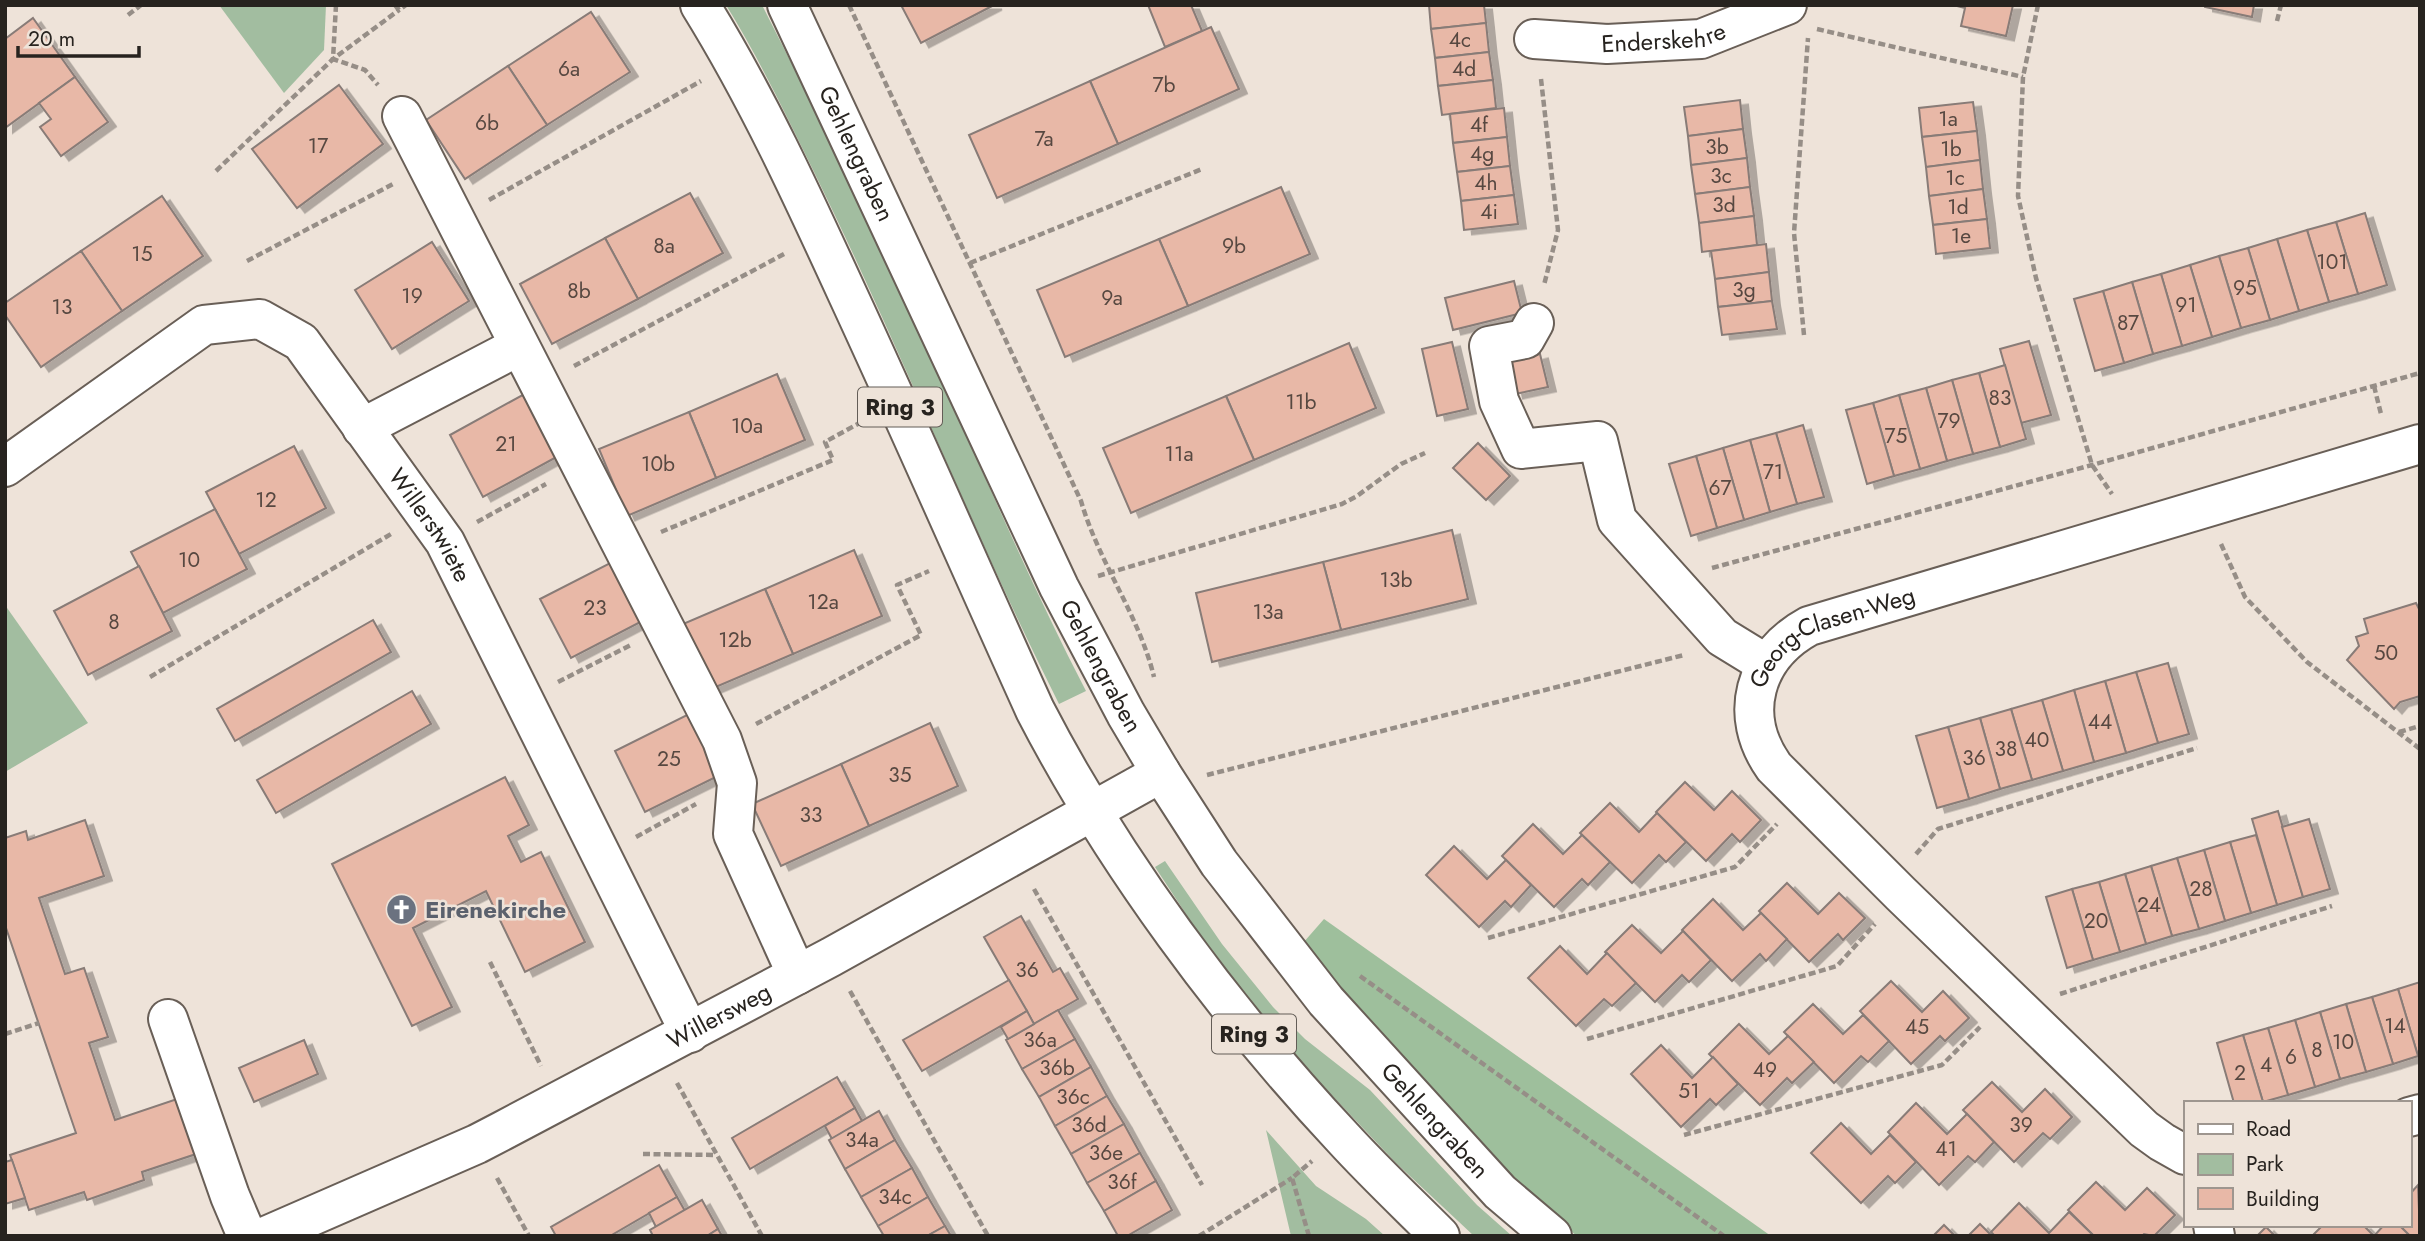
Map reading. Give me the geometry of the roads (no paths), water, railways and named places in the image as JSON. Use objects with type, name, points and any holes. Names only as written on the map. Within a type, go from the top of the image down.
[{"type":"street","name":"Ring 3","points":[[699,5],[735,62],[820,233],[1034,710],[1056,751],[1093,812],[1197,964],[1342,1137],[1440,1236]]},
{"type":"street","name":"Gehlengraben","points":[[787,5],[1059,587],[1161,773],[1219,863],[1325,1000],[1500,1192],[1552,1236]]},
{"type":"street","name":"Enderskehre","points":[[1534,39],[1608,44],[1701,39],[1787,5]]},
{"type":"street","points":[[402,116],[722,740],[737,783],[733,834],[797,975]]},
{"type":"street","name":"Willerstwiete","points":[[5,467],[204,325],[260,319],[301,342],[445,542],[486,623],[674,1041]]},
{"type":"street","points":[[1534,323],[1525,339],[1489,346],[1499,401],[1521,449],[1598,441],[1617,520],[1722,637],[1766,664]]},
{"type":"street","points":[[362,428],[519,346]]},
{"type":"street","name":"Georg-Clasen-Weg","points":[[2184,1154],[2162,1143],[2144,1129],[1803,798],[1766,756],[1756,730],[1754,703],[1757,689],[1766,664],[1779,647],[1809,626],[2420,444]]},
{"type":"street","name":"Willersweg","points":[[263,1235],[477,1144],[831,957],[1161,773]]},
{"type":"street","points":[[167,1019],[230,1196],[263,1235]]},
{"type":"place","name":"Eirenekirche","points":[[402,910]]}]
